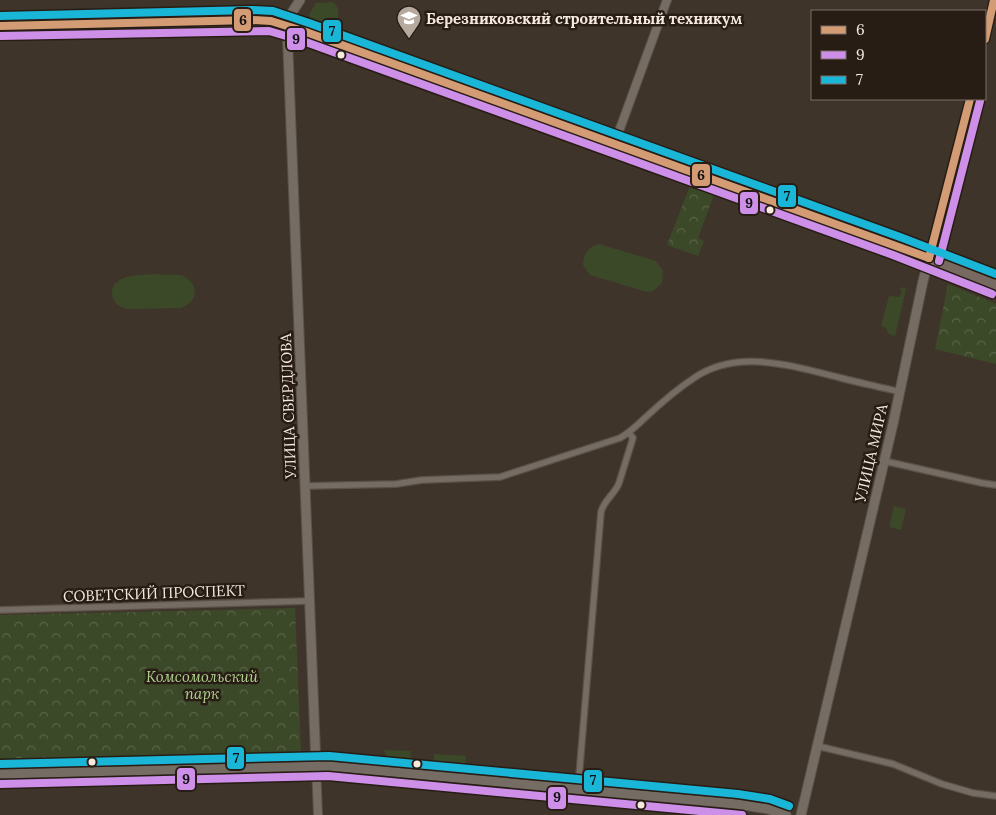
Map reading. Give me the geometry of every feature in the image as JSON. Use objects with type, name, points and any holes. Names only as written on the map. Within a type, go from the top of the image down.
[{"type":"main road","name":"УЛИЦА СВЕРДЛОВА","points":[[300,0],[291,14],[287,28],[316,766]]},
{"type":"main road","points":[[986,35],[994,0]]},
{"type":"main road","points":[[0,26],[271,21],[287,28],[306,32],[929,258],[996,285]]},
{"type":"main road","points":[[0,36],[287,28]]},
{"type":"main road","name":"УЛИЦА МИРА","points":[[801,815],[900,392],[929,258],[970,100]]},
{"type":"main road","points":[[0,774],[316,766],[737,804],[786,815]]},
{"type":"street","points":[[614,145],[667,0]]},
{"type":"street","points":[[305,486],[396,484],[422,480],[500,477],[580,452],[629,433],[693,378],[710,369],[730,363],[766,362],[786,365],[900,392]]},
{"type":"street","points":[[578,789],[601,512],[603,504],[616,490],[619,483],[633,438],[629,433]]},
{"type":"street","points":[[884,461],[982,484],[996,485]]},
{"type":"street","name":"СОВЕТСКИЙ ПРОСПЕКТ","points":[[0,610],[309,601]]},
{"type":"street","points":[[818,746],[894,764],[942,784],[973,794],[996,796]]},
{"type":"street","name":"УЛИЦА СВЕРДЛОВА","points":[[316,766],[318,815]]},
{"type":"green space","points":[[333,2],[338,8],[339,31],[318,24],[318,21],[311,21],[309,14],[316,3]]},
{"type":"green space","points":[[690,186],[714,195],[698,238],[704,241],[698,256],[667,245]]},
{"type":"green space","points":[[599,244],[656,261],[663,271],[662,283],[653,291],[647,292],[590,275],[583,265],[584,258],[589,249]]},
{"type":"green space","points":[[152,274],[181,275],[191,282],[195,292],[192,301],[181,308],[128,309],[117,304],[112,294],[114,286],[120,280],[129,277]]},
{"type":"green space","points":[[948,284],[996,304],[996,364],[935,349]]},
{"type":"green space","points":[[902,287],[906,289],[895,336],[889,334],[886,328],[881,326],[889,296],[899,297],[902,293],[900,289]]},
{"type":"green space","points":[[894,506],[906,509],[901,530],[889,527]]},
{"type":"green space","name":"Комсомольский парк","points":[[295,608],[300,759],[83,762],[0,766],[0,615]]},
{"type":"green space","points":[[384,750],[411,751],[410,763],[390,762]]},
{"type":"green space","points":[[434,754],[466,756],[465,771],[434,764]]},
{"type":"transit line","name":"6","points":[[986,35],[994,0]]},
{"type":"transit line","name":"7","points":[[0,16],[273,11],[900,237],[996,274]]},
{"type":"transit line","name":"6","points":[[0,26],[271,21],[306,32],[929,258]]},
{"type":"transit line","name":"9","points":[[0,36],[269,31],[303,41],[893,255],[992,294]]},
{"type":"transit line","name":"6","points":[[929,258],[970,100]]},
{"type":"transit line","name":"9","points":[[939,261],[980,101]]},
{"type":"transit line","name":"7","points":[[0,764],[329,756],[738,794],[770,799],[789,806]]},
{"type":"transit line","name":"9","points":[[0,784],[328,776],[742,815]]},
{"type":"place","name":"Березниковский строительный техникум","points":[[409,39]]}]
